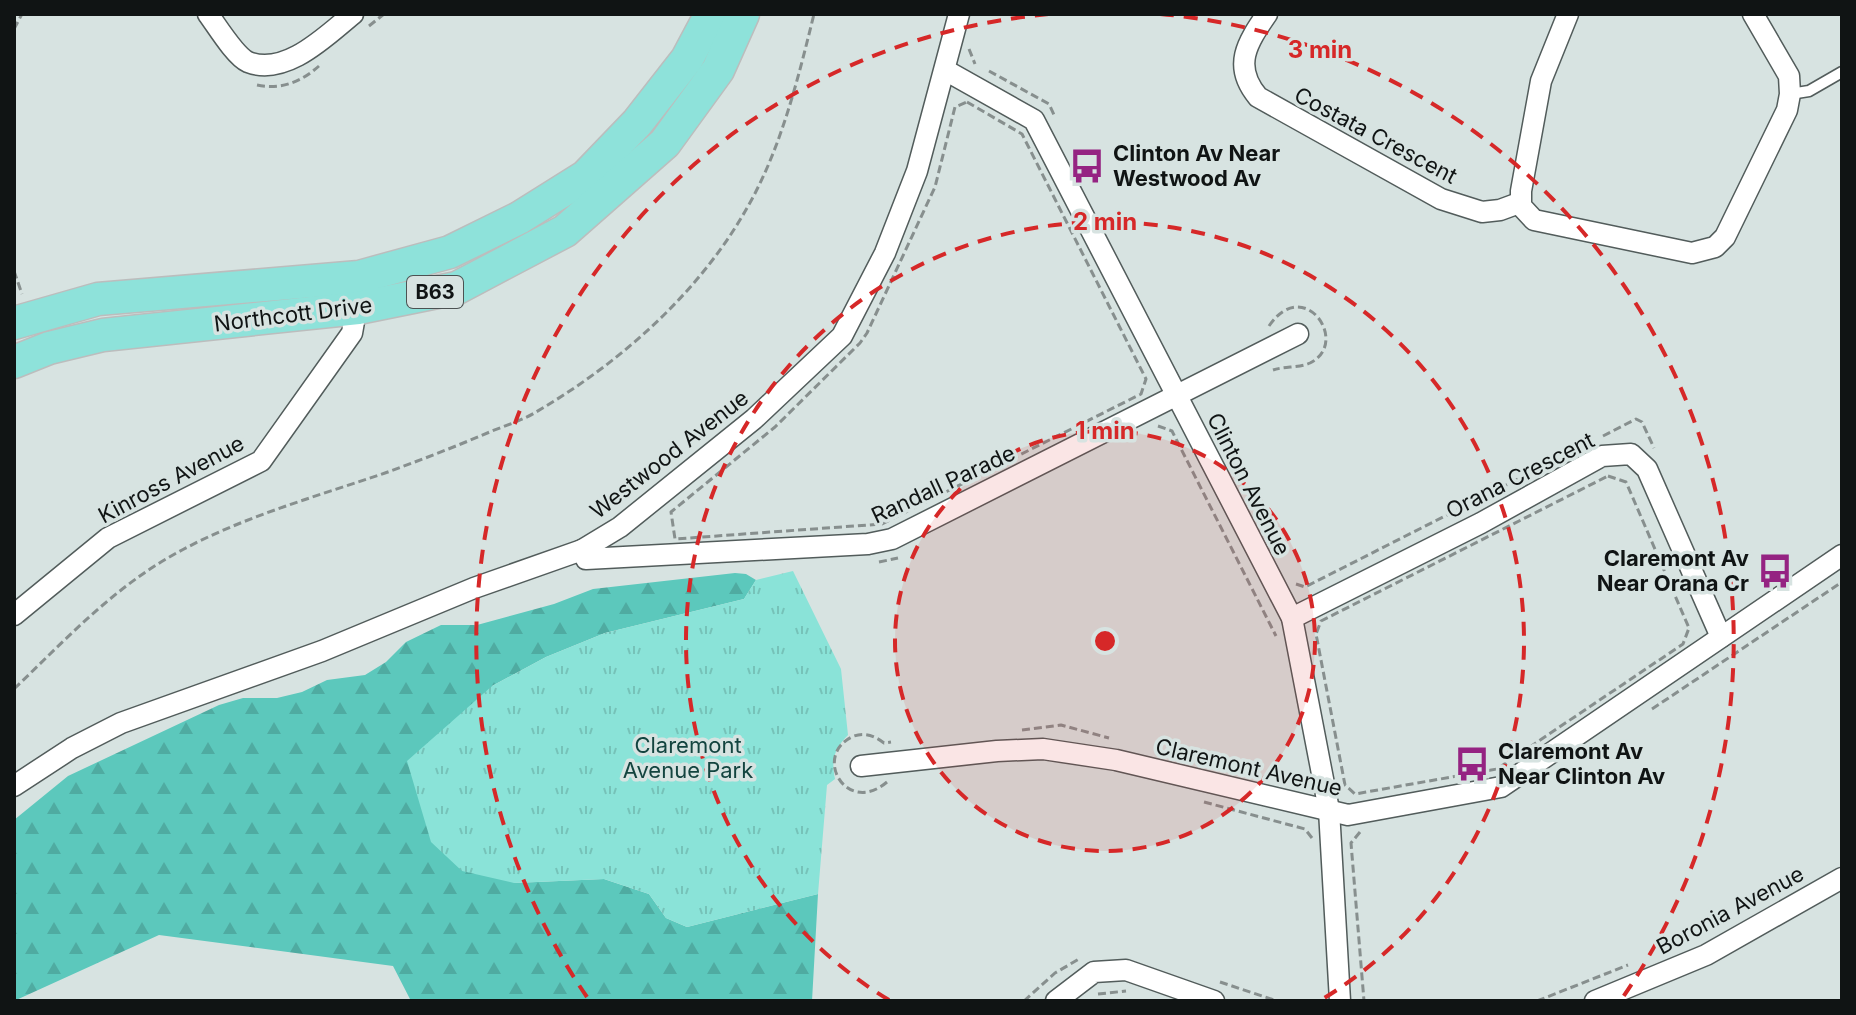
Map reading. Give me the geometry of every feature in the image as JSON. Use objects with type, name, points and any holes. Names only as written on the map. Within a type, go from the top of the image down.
[{"type":"main road","name":"Northcott Drive","points":[[14,362],[49,348],[103,335],[358,292],[519,218],[586,176],[637,123],[687,59],[711,14]]},
{"type":"main road","name":"Northcott Drive","points":[[19,312],[98,299],[457,288],[565,231],[665,143],[718,70],[743,14]]},
{"type":"street","points":[[208,14],[237,53],[248,62],[269,64],[290,60],[353,14]]},
{"type":"street","name":"Westwood Avenue","points":[[14,786],[72,748],[121,723],[322,651],[474,588],[582,550],[620,527],[754,419],[842,336],[885,253],[917,171],[959,14]]},
{"type":"street","name":"Costata Crescent","points":[[1267,14],[1247,43],[1244,56],[1249,87],[1258,97],[1441,199],[1482,212],[1519,203]]},
{"type":"street","points":[[1568,14],[1541,81],[1519,203],[1534,220],[1692,253],[1715,247],[1725,237],[1787,110],[1789,76],[1753,14]]},
{"type":"street","name":"Clinton Avenue","points":[[945,70],[1034,120],[1292,618],[1329,810],[1340,1001]]},
{"type":"street","name":"Kinross Avenue","points":[[14,615],[108,538],[261,461],[352,333],[358,292]]},
{"type":"street","name":"Randall Parade","points":[[582,550],[586,559],[651,557],[868,544],[892,539],[1298,334]]},
{"type":"street","name":"Orana Crescent","points":[[1292,618],[1481,523],[1602,456],[1631,454],[1647,469],[1721,637]]},
{"type":"street","name":"Claremont Avenue","points":[[861,766],[1043,749],[1116,760],[1348,815],[1501,787],[1842,555]]},
{"type":"street","name":"Boronia Avenue","points":[[1595,1001],[1706,955],[1842,878]]},
{"type":"street","points":[[1056,1001],[1094,972],[1126,970],[1214,1001]]},
{"type":"lane","points":[[1790,94],[1809,91],[1842,72]]},
{"type":"path","points":[[14,29],[22,14]]},
{"type":"path","points":[[14,689],[93,612],[152,568],[216,533],[440,453],[534,413],[597,372],[632,343],[715,261],[749,206],[776,146],[814,14]]},
{"type":"path","points":[[987,70],[1049,104],[1056,118]]},
{"type":"path","points":[[967,102],[1022,134],[1146,379],[1141,394],[882,524],[675,539],[671,512],[682,502],[775,427],[867,333],[935,187],[955,107],[967,102]]},
{"type":"path","points":[[14,271],[19,312]]},
{"type":"path","points":[[1265,331],[1276,315],[1287,308],[1299,307],[1323,321],[1326,331],[1319,356],[1310,363],[1287,365],[1266,372]]},
{"type":"path","points":[[1593,441],[1636,419],[1642,422],[1658,458]]},
{"type":"path","points":[[1158,426],[1172,431],[1279,644]]},
{"type":"path","points":[[1289,583],[1305,587],[1524,476]]},
{"type":"path","points":[[1608,476],[1626,482],[1689,628],[1683,644],[1497,769],[1355,794],[1345,785],[1316,634],[1321,621],[1608,476]]},
{"type":"path","points":[[879,562],[892,561],[904,555]]},
{"type":"path","points":[[1644,715],[1842,582]]},
{"type":"path","points":[[1015,730],[1061,725],[1119,741]]},
{"type":"path","points":[[889,781],[873,792],[850,790],[836,775],[834,762],[844,743],[853,736],[864,734],[884,743],[898,742]]},
{"type":"path","points":[[1195,799],[1305,829],[1315,841]]},
{"type":"path","points":[[1361,831],[1351,843],[1364,1001]]},
{"type":"path","points":[[1537,1001],[1637,962]]},
{"type":"path","points":[[1087,995],[1129,990]]},
{"type":"green space","name":"Claremont Avenue Park","points":[[793,571],[841,669],[848,735],[835,755],[835,779],[827,785],[818,894],[687,927],[666,918],[649,894],[604,879],[514,883],[462,871],[431,842],[407,761],[492,686],[546,657],[605,633],[744,599],[756,580]]},
{"type":"green space","points":[[746,574],[756,580],[744,599],[605,633],[546,657],[492,686],[514,883],[604,879],[649,894],[666,918],[687,927],[818,894],[812,1001],[411,1001],[393,966],[159,935],[14,1001],[14,820],[68,776],[219,705],[243,698],[277,698],[302,692],[327,680],[365,675],[386,662],[406,642],[441,625],[477,625],[554,604],[593,589]]},
{"type":"place","name":"Clinton Av Near Westwood Av","points":[[1087,166]]},
{"type":"place","name":"Claremont Av Near Orana Cr","points":[[1775,571]]},
{"type":"place","name":"Claremont Av Near Clinton Av","points":[[1472,764]]}]
